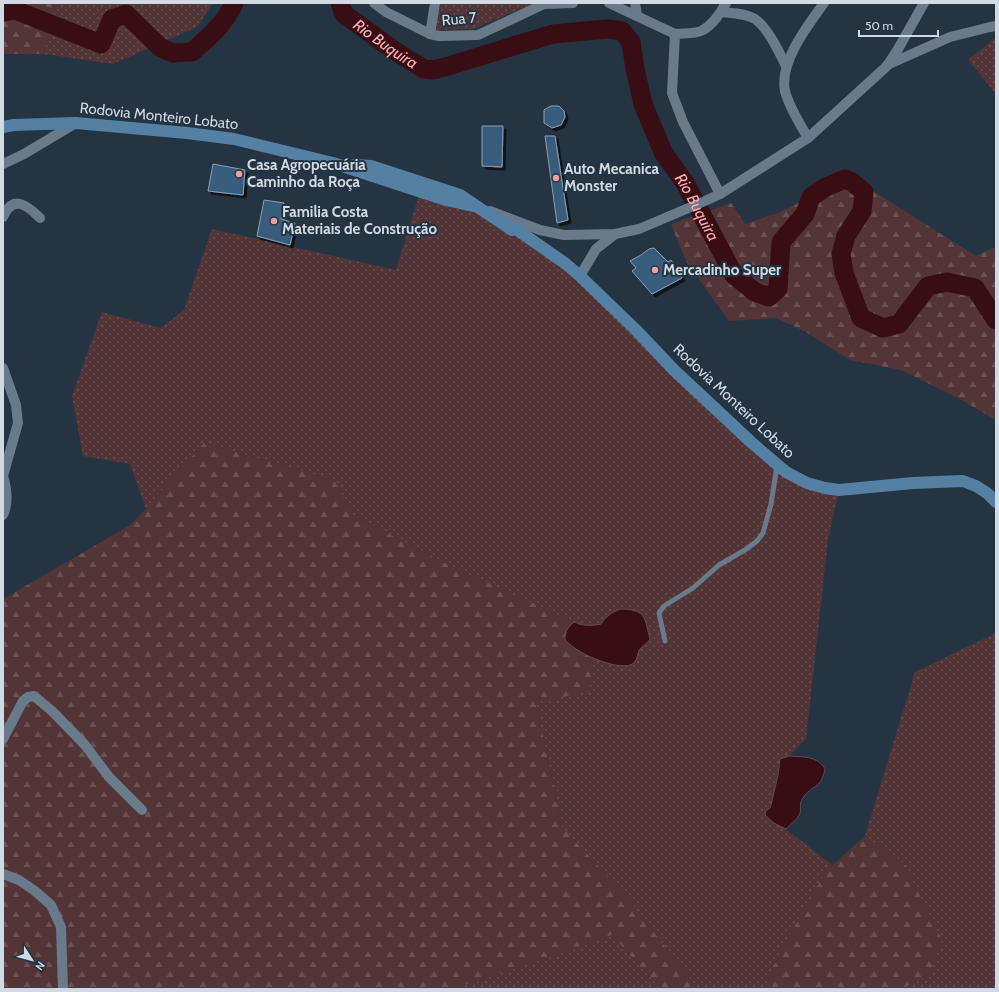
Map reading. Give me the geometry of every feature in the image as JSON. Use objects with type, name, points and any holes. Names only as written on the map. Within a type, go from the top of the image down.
[{"type":"main road","name":"Rodovia Monteiro Lobato","points":[[3,127],[14,125],[76,123],[187,133],[234,139],[333,163],[446,200],[478,207],[507,226],[516,229],[580,276],[636,330],[674,370],[752,443],[786,472],[807,483],[839,490],[913,483],[963,481],[976,486],[987,493],[996,502]]},
{"type":"street","name":"Rua 7","points":[[374,3],[386,12],[430,34],[439,36],[478,35],[544,4],[573,3]]},
{"type":"street","points":[[430,34],[435,3]]},
{"type":"street","points":[[609,3],[675,34],[700,32],[711,24],[724,7],[755,20],[765,30],[786,66]]},
{"type":"street","points":[[635,3],[637,16]]},
{"type":"street","points":[[808,138],[785,89],[786,66],[794,48],[824,3]]},
{"type":"street","points":[[478,207],[540,230],[564,235],[615,234],[639,229],[705,201],[720,194],[808,138],[886,66],[898,49],[924,3]]},
{"type":"street","points":[[886,66],[950,36],[996,26]]},
{"type":"street","points":[[675,34],[672,93],[683,122],[720,194]]},
{"type":"street","points":[[3,164],[24,154],[76,123]]},
{"type":"street","points":[[3,217],[5,211],[12,204],[21,203],[27,206],[40,218]]},
{"type":"street","points":[[580,276],[596,249],[615,234]]},
{"type":"street","points":[[3,368],[16,405],[18,424],[3,476],[7,488],[6,509],[3,515]]},
{"type":"street","points":[[3,740],[23,701],[28,697],[34,696],[52,711],[85,746],[109,777],[142,810]]},
{"type":"street","points":[[3,874],[19,880],[51,905],[61,927],[63,989]]},
{"type":"lane","points":[[665,641],[659,613],[664,606],[692,588],[719,565],[745,550],[757,541],[763,533],[771,504],[777,465]]},
{"type":"green space","points":[[3,3],[57,3],[44,54],[3,54]]},
{"type":"green space","points":[[57,3],[213,3],[197,27],[113,64],[44,54]]},
{"type":"green space","points":[[440,3],[535,3],[473,29],[435,30]]},
{"type":"green space","points":[[996,37],[996,94],[968,60]]},
{"type":"green space","points":[[852,182],[864,192],[873,191],[976,256],[996,247],[996,420],[958,398],[901,370],[850,360],[806,332],[776,318],[729,321],[686,261],[671,224],[731,203],[745,224],[778,213],[811,197],[826,187]]},
{"type":"green space","points":[[420,192],[478,207],[551,253],[786,472],[839,490],[828,540],[806,739],[789,756],[780,759],[774,794],[770,807],[766,811],[774,823],[786,829],[832,865],[782,949],[768,981],[772,989],[698,989],[626,896],[562,827],[536,702],[455,568],[354,516],[334,480],[204,443],[146,509],[130,464],[83,456],[72,396],[102,312],[161,328],[184,310],[212,229],[396,270]]},
{"type":"green space","points":[[204,443],[334,480],[354,516],[455,568],[574,622],[571,624],[565,639],[574,649],[594,659],[589,692],[536,702],[562,827],[626,896],[698,989],[661,989],[612,935],[452,989],[3,989],[3,599],[132,524]]},
{"type":"green space","points":[[996,633],[996,989],[901,989],[931,973],[904,864],[865,836],[915,672]]},
{"type":"green space","points":[[865,836],[904,864],[942,940],[931,973],[901,989],[772,989],[767,981],[782,949],[826,871]]},
{"type":"green space","points":[[612,935],[661,989],[452,989]]},
{"type":"shaded area","points":[[621,609],[636,611],[643,616],[650,639],[639,650],[633,664],[623,666],[615,665],[595,659],[576,649],[565,639],[567,630],[574,622],[581,625],[601,624],[615,611]]},
{"type":"shaded area","points":[[789,756],[814,759],[825,769],[821,781],[806,794],[802,800],[799,815],[796,820],[786,829],[774,823],[765,815],[766,811],[770,808],[772,801],[780,759]]},
{"type":"building","points":[[551,106],[559,106],[564,111],[565,117],[561,125],[552,128],[544,123],[544,110]]},
{"type":"building","points":[[482,126],[503,126],[502,167],[482,166]]},
{"type":"building","name":"Auto Mecanica Monster","points":[[545,136],[555,136],[568,220],[557,223]]},
{"type":"building","points":[[213,164],[245,170],[243,195],[208,191]]},
{"type":"building","name":"Familia Costa Materiais de Construção","points":[[264,200],[284,203],[281,219],[295,223],[290,245],[257,236]]},
{"type":"building","name":"Mercadinho Super","points":[[654,248],[668,262],[671,260],[682,278],[652,294],[632,271],[636,268],[630,261],[649,249]]},
{"type":"waterway","name":"Rio Buquira","points":[[3,12],[15,10],[101,44],[112,19],[126,14],[161,48],[173,53],[192,52],[221,24],[234,3]]},
{"type":"waterway","name":"Rio Buquira","points":[[340,3],[344,14],[395,51],[424,69],[433,70],[553,34],[608,29],[622,31],[631,42],[635,69],[643,104],[663,152],[685,183],[734,275],[755,292],[769,297],[778,289],[781,242],[805,214],[811,197],[826,187],[845,179],[852,182],[864,192],[862,211],[846,236],[841,254],[844,273],[861,318],[883,328],[899,324],[928,286],[947,282],[975,288],[996,320]]},
{"type":"place","name":"Casa Agropecuária Caminho da Roça","points":[[239,174]]},
{"type":"place","name":"Auto Mecanica Monster","points":[[556,178]]},
{"type":"place","name":"Familia Costa Materiais de Construção","points":[[274,221]]},
{"type":"place","name":"Mercadinho Super","points":[[655,270]]}]
